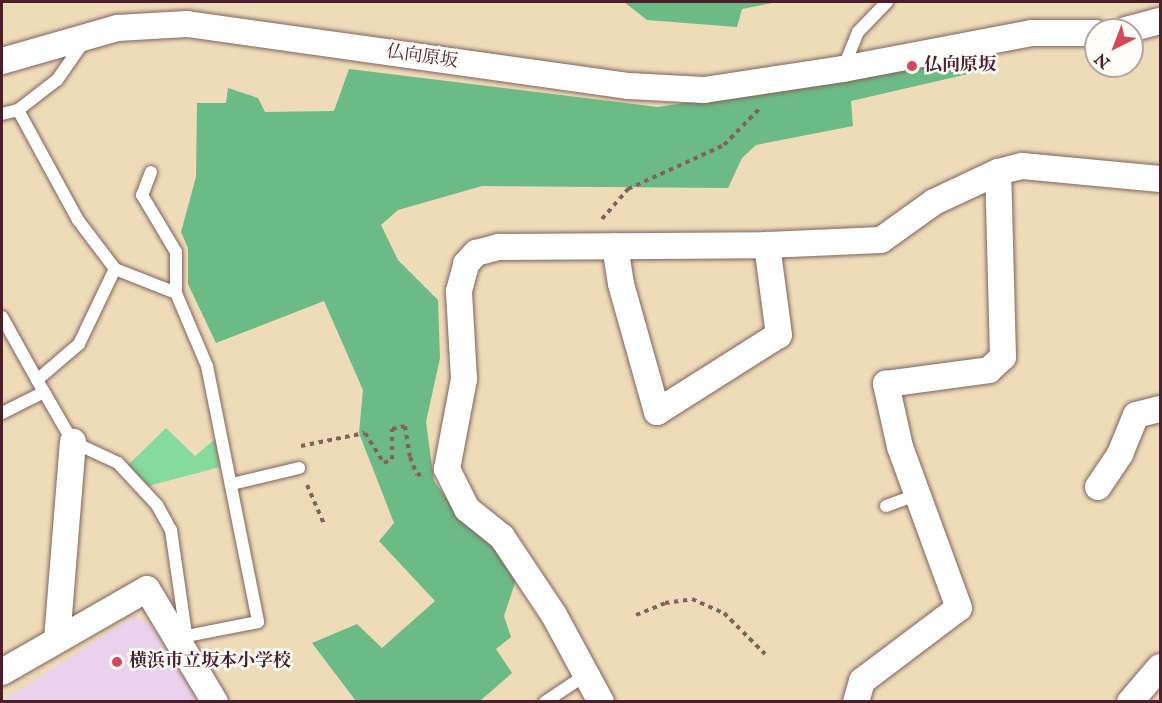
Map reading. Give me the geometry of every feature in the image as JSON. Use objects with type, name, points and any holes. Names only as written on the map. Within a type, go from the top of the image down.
[{"type":"street","points":[[1144,25],[1161,21]]},
{"type":"street","name":"仏向原坂","points":[[2,61],[117,28],[187,24],[629,86],[704,90],[843,69],[1032,33],[1084,33]]},
{"type":"street","points":[[601,702],[587,674],[502,537],[466,509],[447,469],[465,379],[459,291],[466,264],[476,253],[499,247],[767,245],[881,240],[897,232],[934,202],[998,172],[1022,166],[1161,179]]},
{"type":"street","points":[[856,702],[862,681],[959,608],[900,447],[886,384],[989,370],[1003,357],[998,172]]},
{"type":"street","points":[[605,246],[621,284],[657,412],[779,335],[767,245]]},
{"type":"street","points":[[1098,487],[1120,454],[1137,415],[1161,410]]},
{"type":"street","points":[[57,640],[73,441]]},
{"type":"street","points":[[2,672],[147,589],[187,645],[215,702]]},
{"type":"street","points":[[1130,702],[1161,667]]},
{"type":"lane","points":[[843,69],[858,32],[887,2]]},
{"type":"lane","points":[[2,114],[18,110],[57,80],[87,36]]},
{"type":"lane","points":[[18,110],[78,220],[115,269],[176,293]]},
{"type":"lane","points":[[2,317],[73,441],[118,463],[157,505],[171,530],[187,645],[258,622],[207,366],[176,293],[176,252],[142,195],[151,172]]},
{"type":"lane","points":[[37,380],[79,344],[115,269]]},
{"type":"lane","points":[[2,413],[44,392]]},
{"type":"lane","points":[[232,484],[299,468]]},
{"type":"lane","points":[[886,506],[917,495]]},
{"type":"lane","points":[[545,702],[587,674]]},
{"type":"path","points":[[605,246],[602,218],[613,203],[628,189],[724,145],[752,117],[782,78]]},
{"type":"path","points":[[297,447],[365,433],[384,463],[392,459],[392,429],[405,426],[417,475],[447,469]]},
{"type":"path","points":[[299,468],[324,524]]},
{"type":"path","points":[[636,615],[665,603],[692,599],[724,613],[765,654]]},
{"type":"shaded area","name":"横浜市立坂本小学校","points":[[134,616],[152,626],[198,701],[2,701]]},
{"type":"green space","points":[[624,2],[778,2],[742,9],[737,27],[647,20]]},
{"type":"green space","points":[[976,58],[977,72],[851,101],[853,126],[756,145],[742,158],[728,188],[482,186],[398,210],[381,225],[398,260],[438,300],[440,358],[426,422],[434,481],[450,503],[489,531],[516,580],[504,616],[511,637],[496,649],[512,673],[480,701],[356,701],[312,643],[357,624],[382,648],[435,601],[379,541],[394,523],[359,433],[363,390],[324,301],[216,343],[188,284],[188,248],[181,232],[196,177],[197,103],[226,103],[228,88],[258,98],[265,112],[334,111],[349,69],[658,107]]},
{"type":"green space","points":[[166,428],[195,456],[215,439],[220,467],[148,486],[127,466]]},
{"type":"place","name":"仏向原坂","points":[[912,66]]},
{"type":"place","name":"横浜市立坂本小学校","points":[[117,662]]}]
